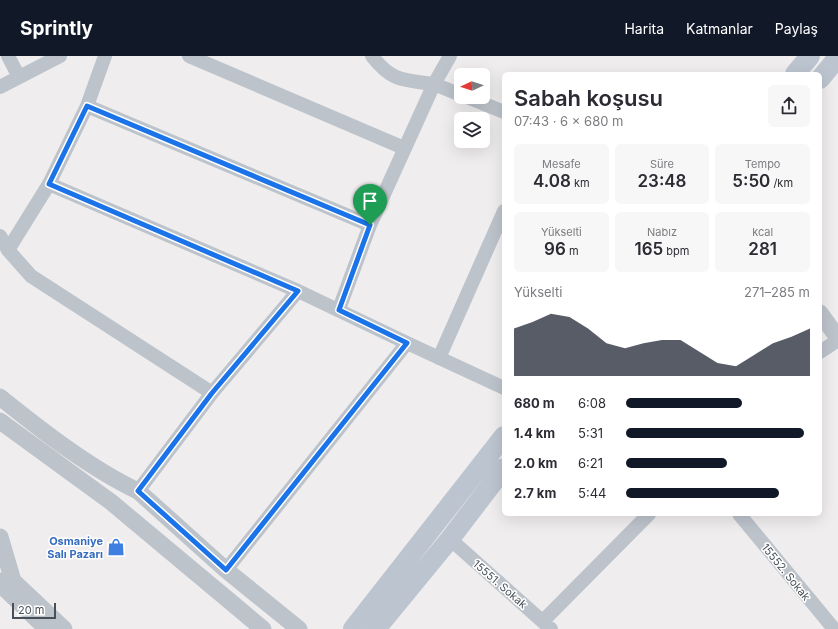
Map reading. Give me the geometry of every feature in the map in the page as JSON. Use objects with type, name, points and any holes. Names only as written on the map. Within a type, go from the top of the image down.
[{"type":"main road","points":[[797,72],[810,56]]},
{"type":"main road","points":[[822,76],[838,57]]},
{"type":"main road","points":[[353,629],[502,439]]},
{"type":"main road","points":[[376,629],[450,539],[502,471]]},
{"type":"street","points":[[8,56],[19,77]]},
{"type":"street","points":[[0,87],[60,56]]},
{"type":"street","points":[[8,250],[49,184],[87,106],[105,56]]},
{"type":"street","points":[[189,56],[404,148]]},
{"type":"street","points":[[372,56],[382,69],[400,80],[434,84],[454,92]]},
{"type":"street","points":[[339,310],[370,225],[434,84],[450,56]]},
{"type":"street","points":[[484,104],[502,111]]},
{"type":"street","points":[[87,106],[370,225]]},
{"type":"street","points":[[49,184],[298,291],[502,387]]},
{"type":"street","points":[[439,358],[502,216]]},
{"type":"street","points":[[0,236],[8,250],[31,276],[212,393]]},
{"type":"street","points":[[138,491],[212,393],[298,291]]},
{"type":"street","points":[[822,316],[838,339],[822,351]]},
{"type":"street","points":[[226,570],[407,343]]},
{"type":"street","points":[[0,397],[39,428],[122,484],[138,491],[226,570],[299,629]]},
{"type":"street","points":[[0,422],[111,502],[263,629]]},
{"type":"street","points":[[547,625],[647,516]]},
{"type":"street","name":"15552. Sokak","points":[[741,516],[834,629]]},
{"type":"street","points":[[0,537],[13,581],[64,629]]},
{"type":"street","name":"15551. Sokak","points":[[450,539],[547,625]]},
{"type":"street","points":[[0,584],[47,629]]},
{"type":"place","name":"Osmaniye Salı Pazarı","points":[[116,547]]},
{"type":"route","points":[[87,106],[370,225],[339,310],[407,343],[226,570],[138,491],[212,393],[298,291],[49,184],[87,106]]}]
